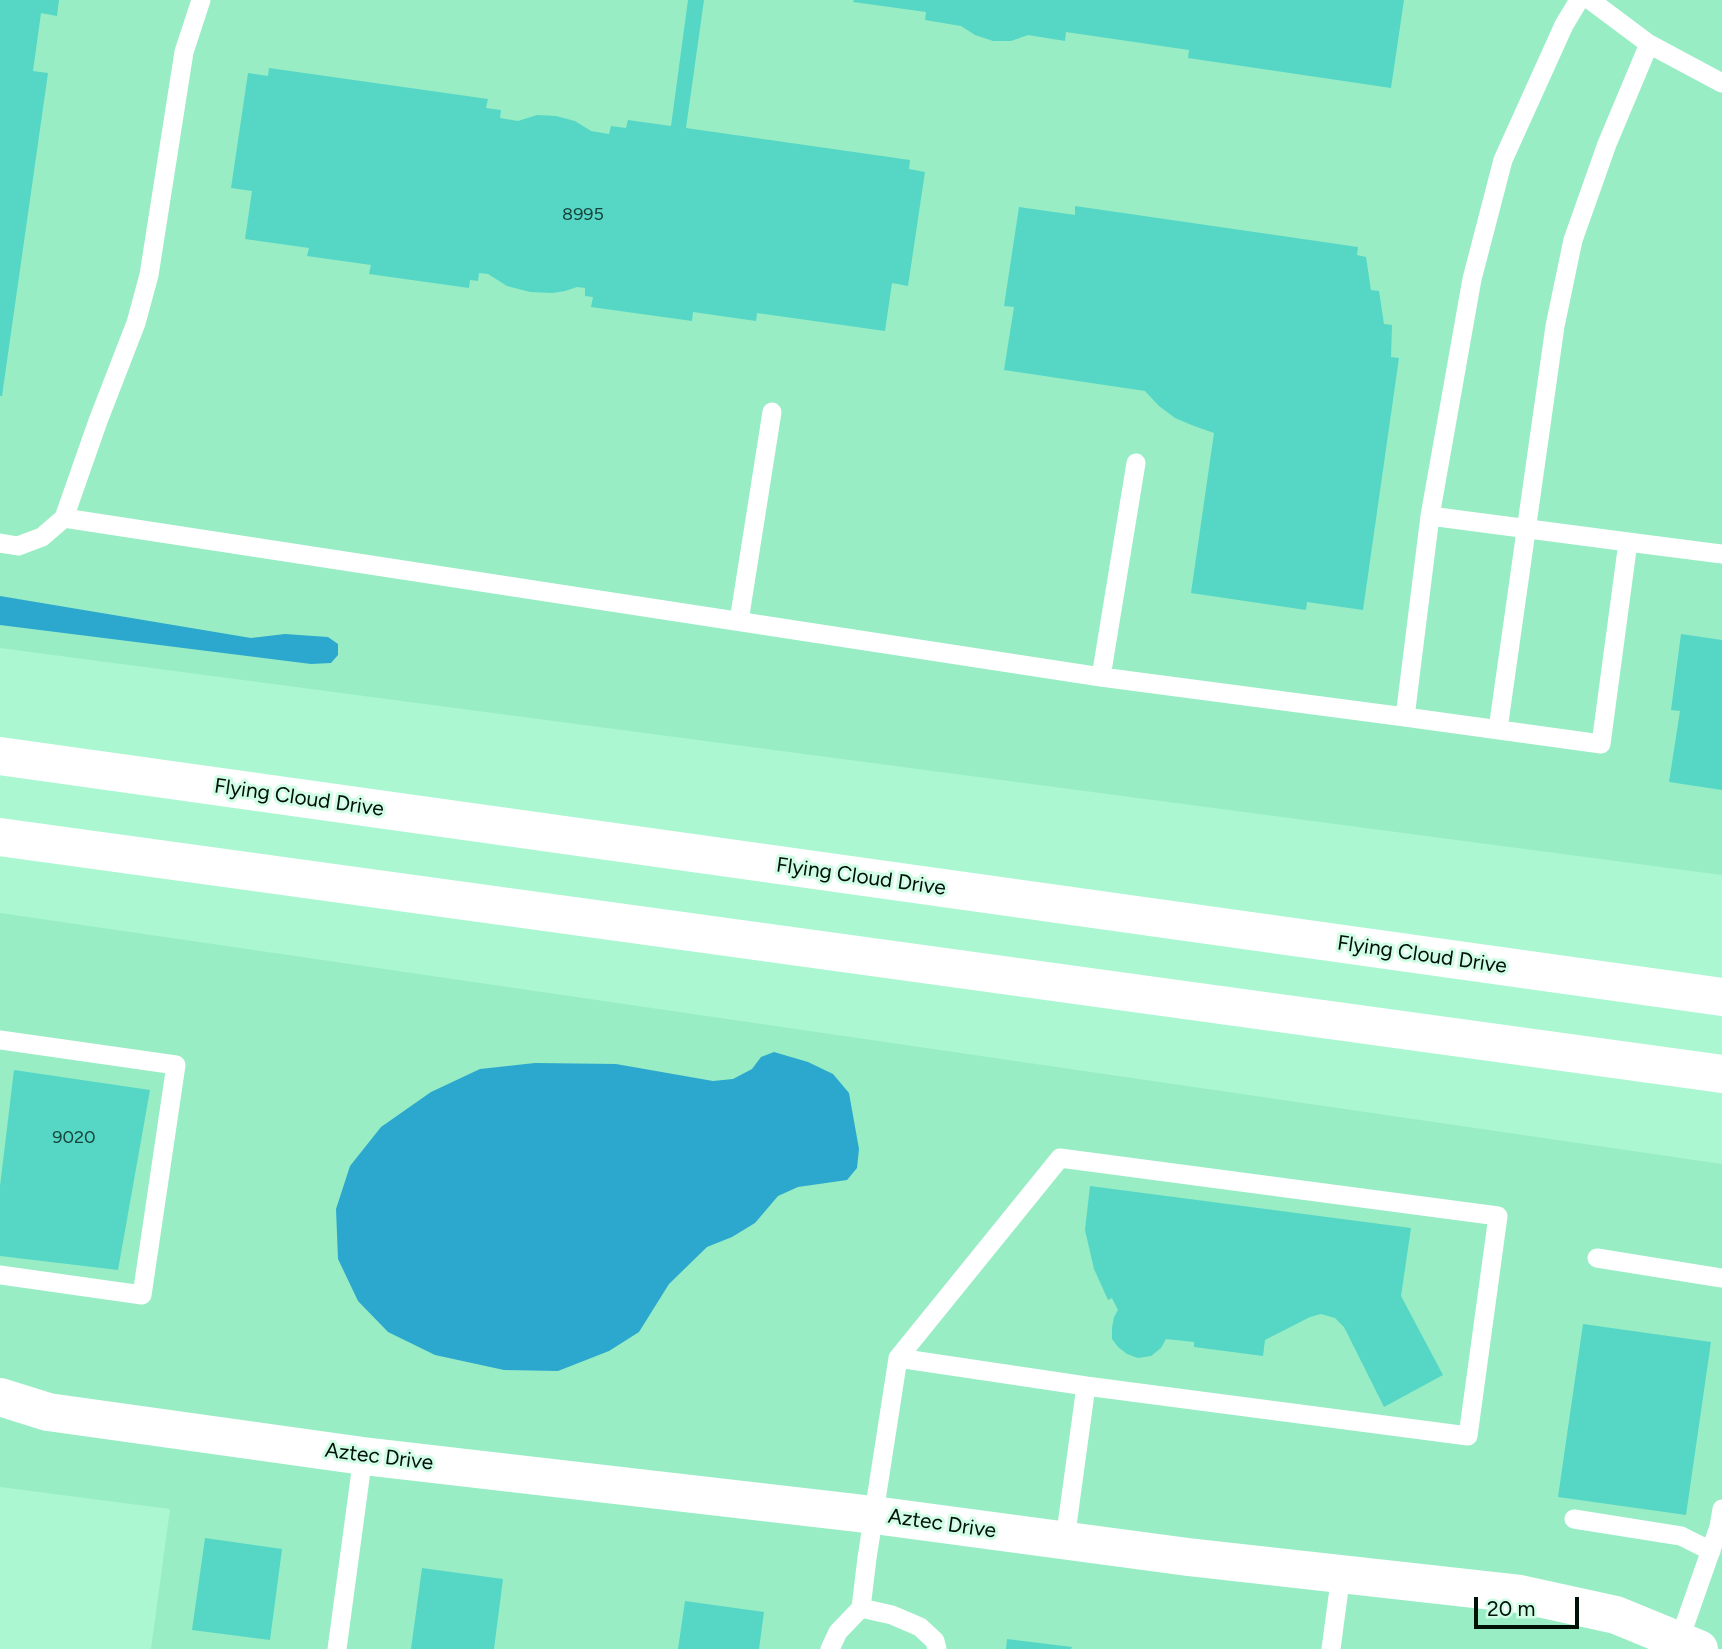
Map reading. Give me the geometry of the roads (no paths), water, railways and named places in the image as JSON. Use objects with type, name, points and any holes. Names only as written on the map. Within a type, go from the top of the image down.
[{"type":"main road","name":"Flying Cloud Drive","points":[[0,755],[1722,997]]},
{"type":"main road","points":[[0,837],[1722,1074]]},
{"type":"main road","name":"Aztec Drive","points":[[0,1397],[48,1412],[363,1456],[874,1515],[1188,1557],[1520,1594],[1616,1615],[1689,1645]]},
{"type":"lane","points":[[0,543],[18,546],[42,537],[64,518],[135,323],[149,275],[184,52],[201,0]]},
{"type":"lane","points":[[1405,717],[1430,516],[1472,279],[1503,160],[1564,25],[1579,0]]},
{"type":"lane","points":[[1590,0],[1649,44],[1722,83]]},
{"type":"lane","points":[[1497,729],[1555,326],[1573,240],[1607,144],[1649,44]]},
{"type":"lane","points":[[739,621],[772,412]]},
{"type":"lane","points":[[1101,677],[1136,463]]},
{"type":"lane","points":[[1430,516],[1722,554]]},
{"type":"lane","points":[[64,518],[1101,677],[1601,744],[1628,542]]},
{"type":"lane","points":[[0,1040],[176,1065],[142,1295],[0,1275]]},
{"type":"lane","points":[[830,1649],[838,1632],[861,1608],[898,1358],[1059,1158],[1498,1216],[1468,1436],[1086,1386],[898,1358]]},
{"type":"lane","points":[[1597,1258],[1722,1278]]},
{"type":"lane","points":[[1065,1540],[1086,1386]]},
{"type":"lane","points":[[337,1649],[363,1456]]},
{"type":"lane","points":[[1689,1645],[1722,1509]]},
{"type":"lane","points":[[1574,1519],[1681,1536],[1711,1551]]},
{"type":"lane","points":[[1331,1649],[1341,1574]]},
{"type":"lane","points":[[861,1608],[892,1615],[920,1627],[935,1642],[937,1649]]},
{"type":"water","points":[[0,596],[251,638],[285,634],[328,637],[338,644],[338,655],[331,663],[311,664],[0,625]]},
{"type":"water","points":[[774,1052],[808,1062],[833,1074],[849,1093],[859,1149],[857,1168],[847,1180],[798,1187],[778,1196],[755,1223],[732,1237],[707,1247],[669,1284],[639,1332],[609,1351],[558,1371],[504,1370],[435,1355],[388,1332],[358,1301],[338,1259],[336,1209],[350,1166],[381,1127],[431,1092],[480,1069],[535,1063],[616,1064],[713,1081],[733,1079],[752,1069],[761,1057]]}]
